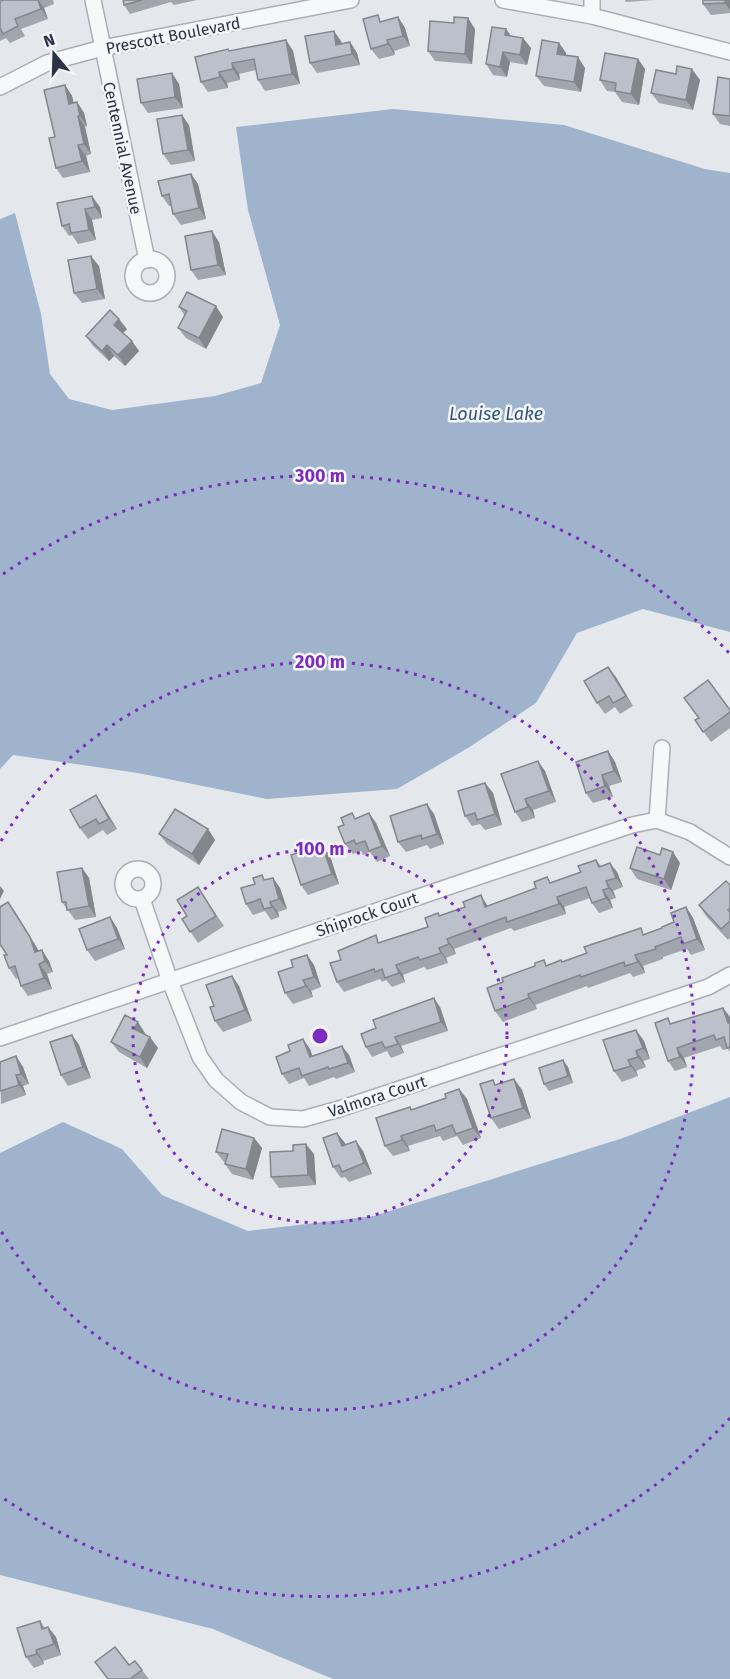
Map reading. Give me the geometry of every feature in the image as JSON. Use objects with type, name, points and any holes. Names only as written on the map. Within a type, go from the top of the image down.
[{"type":"street","name":"Centennial Avenue","points":[[93,0],[147,260]]},
{"type":"street","name":"Prescott Boulevard","points":[[0,87],[47,63],[102,48],[351,0]]},
{"type":"street","points":[[503,0],[592,16],[730,52]]},
{"type":"street","points":[[592,0],[592,16]]},
{"type":"street","points":[[662,748],[657,820],[690,832],[730,857]]},
{"type":"street","name":"Shiprock Court","points":[[1,1033],[170,981],[602,834],[657,820]]},
{"type":"street","name":"Valmora Court","points":[[142,899],[170,981],[200,1057],[216,1080],[241,1102],[270,1116],[303,1119],[339,1109],[697,990],[730,975]]},
{"type":"water","name":"Louise Lake","points":[[393,109],[564,125],[705,169],[730,173],[730,632],[643,609],[577,633],[536,703],[468,748],[397,789],[267,799],[138,773],[13,755],[0,769],[0,219],[15,213],[41,314],[50,374],[69,399],[112,410],[215,396],[261,383],[280,325],[248,210],[236,127]]},
{"type":"water","points":[[730,1097],[730,1679],[333,1679],[213,1629],[0,1575],[0,1153],[63,1122],[122,1149],[162,1195],[248,1231],[374,1216],[623,1138]]},
{"type":"building","points":[[38,0],[41,9],[15,19],[18,26],[3,34],[0,29],[0,1]]},
{"type":"building","points":[[123,0],[142,0],[124,5]]},
{"type":"building","points":[[703,0],[725,0],[725,3],[703,4]]},
{"type":"building","points":[[378,15],[380,22],[398,17],[403,36],[387,40],[388,44],[371,49],[363,19]]},
{"type":"building","points":[[454,17],[468,18],[465,54],[428,51],[430,21],[454,23]]},
{"type":"building","points":[[492,27],[506,29],[505,35],[523,38],[520,55],[503,52],[500,67],[486,64]]},
{"type":"building","points":[[334,31],[336,45],[350,42],[352,54],[310,63],[305,36]]},
{"type":"building","points":[[286,40],[292,74],[258,80],[254,59],[232,63],[233,69],[219,72],[220,77],[201,82],[195,57],[228,49],[229,51]]},
{"type":"building","points":[[542,40],[559,43],[557,54],[578,57],[574,82],[536,76]]},
{"type":"building","points":[[605,53],[638,59],[631,94],[615,91],[616,83],[600,80]]},
{"type":"building","points":[[677,66],[692,69],[686,100],[651,93],[656,70],[676,74]]},
{"type":"building","points":[[172,73],[175,97],[141,103],[137,79]]},
{"type":"building","points":[[718,77],[730,79],[730,116],[713,114]]},
{"type":"building","points":[[65,85],[69,104],[77,102],[84,144],[78,145],[82,161],[56,168],[49,138],[55,137],[44,90]]},
{"type":"building","points":[[182,115],[188,150],[163,154],[157,119]]},
{"type":"building","points":[[191,174],[199,208],[173,214],[169,194],[162,196],[158,181]]},
{"type":"building","points":[[92,196],[95,207],[85,209],[89,230],[71,233],[69,224],[62,226],[57,203]]},
{"type":"building","points":[[212,231],[218,265],[191,270],[185,236]]},
{"type":"building","points":[[91,256],[97,289],[74,293],[68,260]]},
{"type":"building","points":[[187,292],[216,306],[199,338],[178,328],[187,311],[179,307]]},
{"type":"building","points":[[110,310],[119,319],[114,325],[132,341],[118,355],[107,345],[102,351],[86,336]]},
{"type":"building","points":[[608,667],[626,696],[613,703],[609,696],[597,703],[584,681]]},
{"type":"building","points":[[708,680],[730,712],[703,732],[695,720],[699,718],[684,698]]},
{"type":"building","points":[[608,751],[614,771],[602,775],[605,786],[586,793],[576,762]]},
{"type":"building","points":[[538,761],[549,791],[525,799],[528,807],[515,812],[501,774]]},
{"type":"building","points":[[485,783],[495,814],[477,820],[475,813],[465,816],[458,791]]},
{"type":"building","points":[[96,795],[109,819],[99,824],[96,819],[80,828],[70,810]]},
{"type":"building","points":[[427,804],[437,834],[422,839],[421,835],[398,842],[390,816]]},
{"type":"building","points":[[175,809],[208,829],[192,854],[159,834]]},
{"type":"building","points":[[352,813],[355,819],[369,813],[382,846],[369,851],[365,841],[356,844],[354,840],[345,844],[338,827],[344,825],[341,818]]},
{"type":"building","points":[[322,845],[332,874],[301,885],[291,855]]},
{"type":"building","points":[[637,847],[660,855],[662,848],[673,852],[664,879],[630,868]]},
{"type":"building","points":[[596,860],[599,867],[610,863],[616,878],[606,881],[609,888],[603,890],[606,898],[592,903],[586,887],[557,897],[559,904],[507,922],[506,917],[447,939],[449,944],[439,948],[441,953],[420,960],[418,957],[396,965],[399,973],[385,978],[382,969],[375,972],[374,969],[337,982],[330,963],[341,960],[338,951],[376,935],[378,943],[428,927],[425,918],[465,907],[463,902],[481,895],[485,907],[536,888],[534,882],[547,877],[550,883],[581,872],[578,866]]},
{"type":"building","points":[[82,868],[89,906],[67,910],[66,902],[62,902],[57,872]]},
{"type":"building","points":[[262,875],[264,880],[273,878],[279,899],[270,902],[272,907],[264,909],[260,899],[246,904],[241,888],[255,884],[253,878]]},
{"type":"building","points":[[726,881],[730,885],[730,908],[728,910],[730,921],[721,929],[699,905]]},
{"type":"building","points":[[198,887],[216,916],[190,932],[182,919],[187,916],[177,900]]},
{"type":"building","points":[[8,902],[30,937],[35,952],[42,950],[45,961],[39,964],[44,978],[21,986],[15,966],[9,968],[4,955],[7,955],[0,944],[0,907]]},
{"type":"building","points":[[686,907],[697,939],[683,944],[681,937],[655,947],[656,949],[635,955],[638,962],[625,966],[624,962],[581,977],[580,975],[528,994],[529,998],[495,1011],[487,988],[503,982],[502,978],[535,966],[535,963],[544,960],[546,966],[561,960],[562,962],[587,953],[584,947],[641,928],[643,935],[662,928],[674,922],[671,913]]},
{"type":"building","points":[[110,917],[118,939],[87,950],[79,929]]},
{"type":"building","points":[[307,955],[314,977],[303,980],[306,986],[285,993],[278,972],[293,967],[291,960]]},
{"type":"building","points":[[232,976],[245,1010],[215,1021],[210,1007],[214,1006],[206,985]]},
{"type":"building","points":[[434,998],[441,1022],[395,1037],[398,1044],[385,1048],[382,1042],[366,1047],[361,1034],[376,1028],[373,1020]]},
{"type":"building","points":[[723,1008],[728,1023],[730,1023],[730,1047],[727,1048],[724,1037],[716,1040],[714,1035],[677,1048],[680,1057],[668,1061],[655,1023],[668,1018],[670,1024]]},
{"type":"building","points":[[125,1015],[138,1022],[134,1029],[150,1037],[140,1057],[111,1042]]},
{"type":"building","points":[[636,1030],[643,1048],[636,1051],[638,1057],[628,1060],[631,1066],[614,1071],[603,1040]]},
{"type":"building","points":[[72,1035],[83,1067],[61,1075],[50,1042]]},
{"type":"building","points":[[303,1039],[310,1057],[342,1046],[348,1063],[302,1076],[299,1068],[282,1074],[276,1057],[290,1051],[288,1045]]},
{"type":"building","points":[[16,1056],[21,1074],[16,1075],[19,1085],[0,1091],[0,1062]]},
{"type":"building","points":[[563,1060],[568,1076],[544,1084],[539,1068]]},
{"type":"building","points":[[514,1079],[523,1108],[491,1118],[480,1084],[493,1080],[495,1085]]},
{"type":"building","points":[[459,1089],[473,1128],[456,1134],[452,1125],[436,1131],[434,1125],[401,1136],[402,1140],[385,1146],[376,1118],[410,1107],[411,1110],[446,1098],[445,1094]]},
{"type":"building","points":[[222,1129],[254,1138],[246,1169],[225,1164],[228,1154],[216,1152]]},
{"type":"building","points":[[337,1133],[342,1146],[356,1141],[364,1163],[342,1172],[339,1165],[333,1167],[323,1138]]},
{"type":"building","points":[[306,1144],[308,1175],[271,1177],[270,1152],[293,1151],[293,1145]]},
{"type":"building","points":[[40,1621],[42,1629],[48,1627],[54,1644],[36,1650],[37,1654],[26,1657],[17,1628]]},
{"type":"building","points":[[115,1647],[129,1665],[135,1661],[142,1670],[130,1679],[108,1679],[95,1662]]}]
